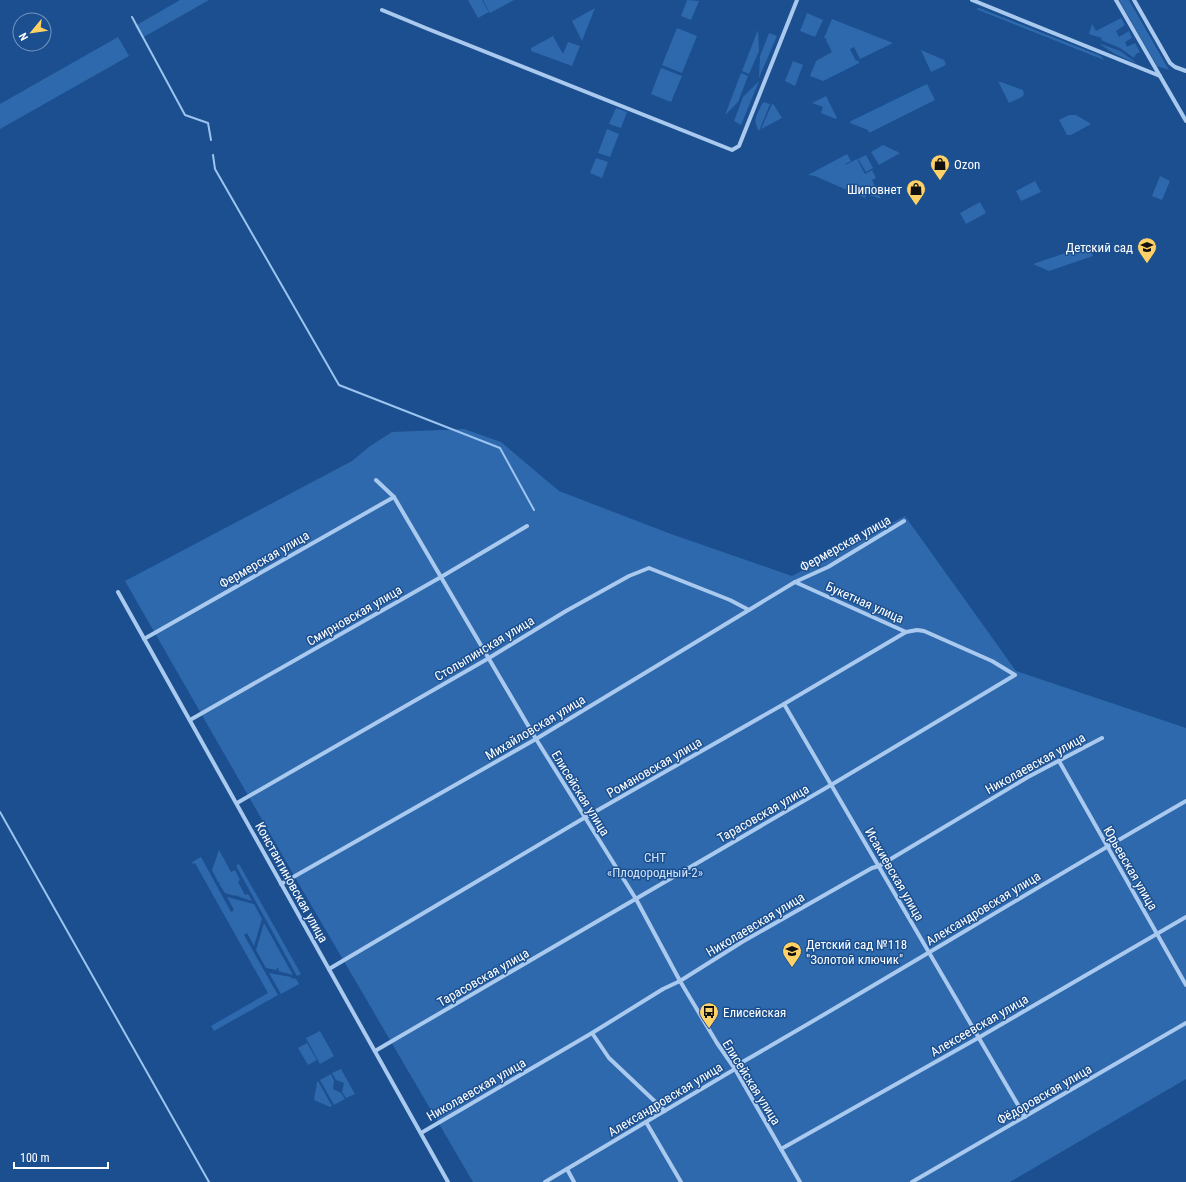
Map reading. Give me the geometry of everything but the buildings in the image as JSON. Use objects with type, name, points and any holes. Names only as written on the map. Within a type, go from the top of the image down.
[{"type":"street","points":[[382,10],[732,150],[739,146],[798,0]]},
{"type":"street","points":[[972,0],[1160,76]]},
{"type":"street","points":[[1116,0],[1186,121]]},
{"type":"street","points":[[1134,0],[1170,63],[1175,67],[1186,71]]},
{"type":"street","name":"Елисейская улица","points":[[376,480],[394,497],[536,739],[636,899],[680,981],[717,1043],[735,1069],[800,1182]]},
{"type":"street","name":"Фермерская улица","points":[[144,639],[394,497]]},
{"type":"street","name":"Фермерская улица","points":[[795,582],[828,567],[904,521]]},
{"type":"street","name":"Смирновская улица","points":[[190,720],[441,577],[527,526]]},
{"type":"street","name":"Столыпинская улица","points":[[237,803],[489,658],[566,611],[629,576],[649,568],[730,600],[748,610]]},
{"type":"street","name":"Михайловская улица","points":[[281,884],[536,739],[795,582]]},
{"type":"street","name":"Букетная улица","points":[[795,582],[906,632],[917,630],[924,631],[992,661],[1015,675]]},
{"type":"street","name":"Константиновская улица","points":[[118,592],[448,1182]]},
{"type":"street","name":"Романовская улица","points":[[329,969],[584,818],[784,704],[906,632]]},
{"type":"street","name":"Тарасовская улица","points":[[375,1051],[831,785],[1015,675]]},
{"type":"street","name":"Исакиевская улица","points":[[784,704],[1025,1117]]},
{"type":"street","name":"Николаевская улица","points":[[421,1133],[592,1033],[663,989],[680,981],[762,930],[872,868],[879,866],[1028,777],[1102,738]]},
{"type":"street","name":"Юрьевская улица","points":[[1059,761],[1186,985]]},
{"type":"street","name":"Александровская улица","points":[[545,1182],[735,1069],[739,1064],[1107,846],[1186,801]]},
{"type":"street","name":"Алексеевская улица","points":[[781,1149],[978,1038],[1186,917]]},
{"type":"street","name":"Фёдоровская улица","points":[[912,1182],[1186,1023]]},
{"type":"street","points":[[592,1033],[609,1058],[665,1111]]},
{"type":"street","points":[[646,1122],[681,1182]]},
{"type":"street","points":[[567,1169],[574,1182]]},
{"type":"green space","points":[[180,0],[209,0],[142,38],[135,26]]},
{"type":"green space","points":[[468,0],[482,0],[489,12],[478,18]]},
{"type":"green space","points":[[483,0],[514,0],[490,13]]},
{"type":"green space","points":[[687,0],[699,1],[691,20],[681,16]]},
{"type":"green space","points":[[1119,0],[1129,0],[1169,70],[1157,66]]},
{"type":"green space","points":[[595,8],[582,41],[572,21]]},
{"type":"green space","points":[[979,8],[1101,56],[1104,60],[976,9]]},
{"type":"green space","points":[[807,13],[823,20],[815,37],[800,31]]},
{"type":"green space","points":[[1121,18],[1125,25],[1116,31],[1119,37],[1129,31],[1132,38],[1125,42],[1127,47],[1135,43],[1140,52],[1136,54],[1134,58],[1120,48],[1101,40],[1102,38],[1089,34],[1092,24],[1096,31]]},
{"type":"green space","points":[[832,19],[893,43],[860,59],[854,47],[850,49],[856,61],[858,60],[859,63],[823,81],[810,76],[816,61],[832,52],[826,40],[827,39],[824,38]]},
{"type":"green space","points":[[677,28],[697,36],[682,73],[662,65]]},
{"type":"green space","points":[[758,30],[759,51],[749,74],[742,71]]},
{"type":"green space","points":[[769,33],[777,36],[759,78],[760,56]]},
{"type":"green space","points":[[553,36],[563,54],[568,42],[580,46],[572,66],[531,51],[531,48]]},
{"type":"green space","points":[[118,37],[129,56],[0,129],[0,104]]},
{"type":"green space","points":[[1101,44],[1120,51],[1138,64],[1115,54]]},
{"type":"green space","points":[[921,50],[944,60],[946,64],[931,72]]},
{"type":"green space","points":[[793,61],[803,65],[795,86],[785,81]]},
{"type":"green space","points":[[661,68],[682,76],[671,102],[651,94]]},
{"type":"green space","points":[[741,73],[748,76],[738,102],[725,115]]},
{"type":"green space","points":[[759,81],[741,125],[734,121],[743,97]]},
{"type":"green space","points":[[998,81],[1023,90],[1024,94],[1022,97],[1009,103]]},
{"type":"green space","points":[[927,84],[935,100],[869,133],[868,130],[850,123],[851,121]]},
{"type":"green space","points":[[826,96],[837,118],[836,119],[821,113],[823,107],[812,103]]},
{"type":"green space","points":[[764,102],[770,104],[759,131],[756,123],[756,117]]},
{"type":"green space","points":[[772,104],[782,118],[761,129]]},
{"type":"green space","points":[[616,108],[627,112],[621,128],[609,124]]},
{"type":"green space","points":[[1069,115],[1076,115],[1091,124],[1071,135],[1067,135],[1059,120]]},
{"type":"green space","points":[[607,129],[619,134],[610,157],[598,153]]},
{"type":"green space","points":[[883,145],[900,153],[879,165],[871,152]]},
{"type":"green space","points":[[847,154],[851,161],[845,165],[857,159],[865,174],[872,170],[876,178],[872,180],[881,199],[867,194],[865,198],[815,176],[808,175]]},
{"type":"green space","points":[[866,155],[873,168],[866,172],[858,159]]},
{"type":"green space","points":[[596,158],[608,162],[602,178],[590,173]]},
{"type":"green space","points":[[1160,176],[1170,181],[1162,200],[1152,196]]},
{"type":"green space","points":[[1035,181],[1041,192],[1021,201],[1016,191]]},
{"type":"green space","points":[[980,202],[986,213],[966,224],[960,213]]},
{"type":"green space","points":[[1089,245],[1093,256],[1049,271],[1033,264]]},
{"type":"green space","name":"СНТ «Плодородный-2»","points":[[464,429],[501,442],[559,491],[671,534],[792,576],[905,516],[1016,671],[1186,728],[1186,1079],[1010,1182],[473,1182],[300,886],[125,581],[352,461],[370,446],[392,432]]},
{"type":"green space","points":[[219,850],[231,872],[235,870],[240,880],[238,882],[245,895],[248,894],[252,901],[236,895],[225,893],[219,884],[220,882],[218,882],[212,870]]},
{"type":"green space","points":[[201,857],[231,912],[234,910],[227,897],[254,904],[262,919],[254,946],[247,933],[244,935],[278,995],[214,1031],[211,1026],[268,993],[195,863],[193,864],[192,862]]},
{"type":"green space","points":[[239,864],[301,974],[297,976],[236,866]]},
{"type":"green space","points":[[264,923],[293,975],[278,971],[279,969],[277,968],[276,970],[266,968],[256,950]]},
{"type":"green space","points":[[269,973],[291,977],[292,979],[296,979],[299,984],[281,994]]},
{"type":"green space","points":[[320,1031],[334,1056],[320,1064],[306,1038]]},
{"type":"green space","points":[[307,1043],[317,1060],[308,1065],[298,1048]]},
{"type":"green space","points":[[341,1069],[355,1094],[346,1098],[342,1092],[344,1083],[336,1080],[332,1073]]},
{"type":"green space","points":[[331,1074],[334,1081],[333,1089],[341,1093],[345,1099],[334,1105],[320,1080]]},
{"type":"green space","points":[[318,1081],[332,1106],[330,1107],[314,1100]]},
{"type":"waterway","points":[[132,17],[185,115],[208,123],[211,140]]},
{"type":"waterway","points":[[213,155],[215,169],[339,385],[500,448],[534,510]]},
{"type":"waterway","points":[[0,812],[209,1182]]},
{"type":"place","name":"Ozon","points":[[940,181]]},
{"type":"place","name":"Шиповнет","points":[[916,206]]},
{"type":"place","name":"Детский сад","points":[[1147,264]]},
{"type":"place","name":"Детский сад №118 \"Золотой ключик\"","points":[[792,968]]},
{"type":"place","name":"Елисейская","points":[[709,1029]]}]
